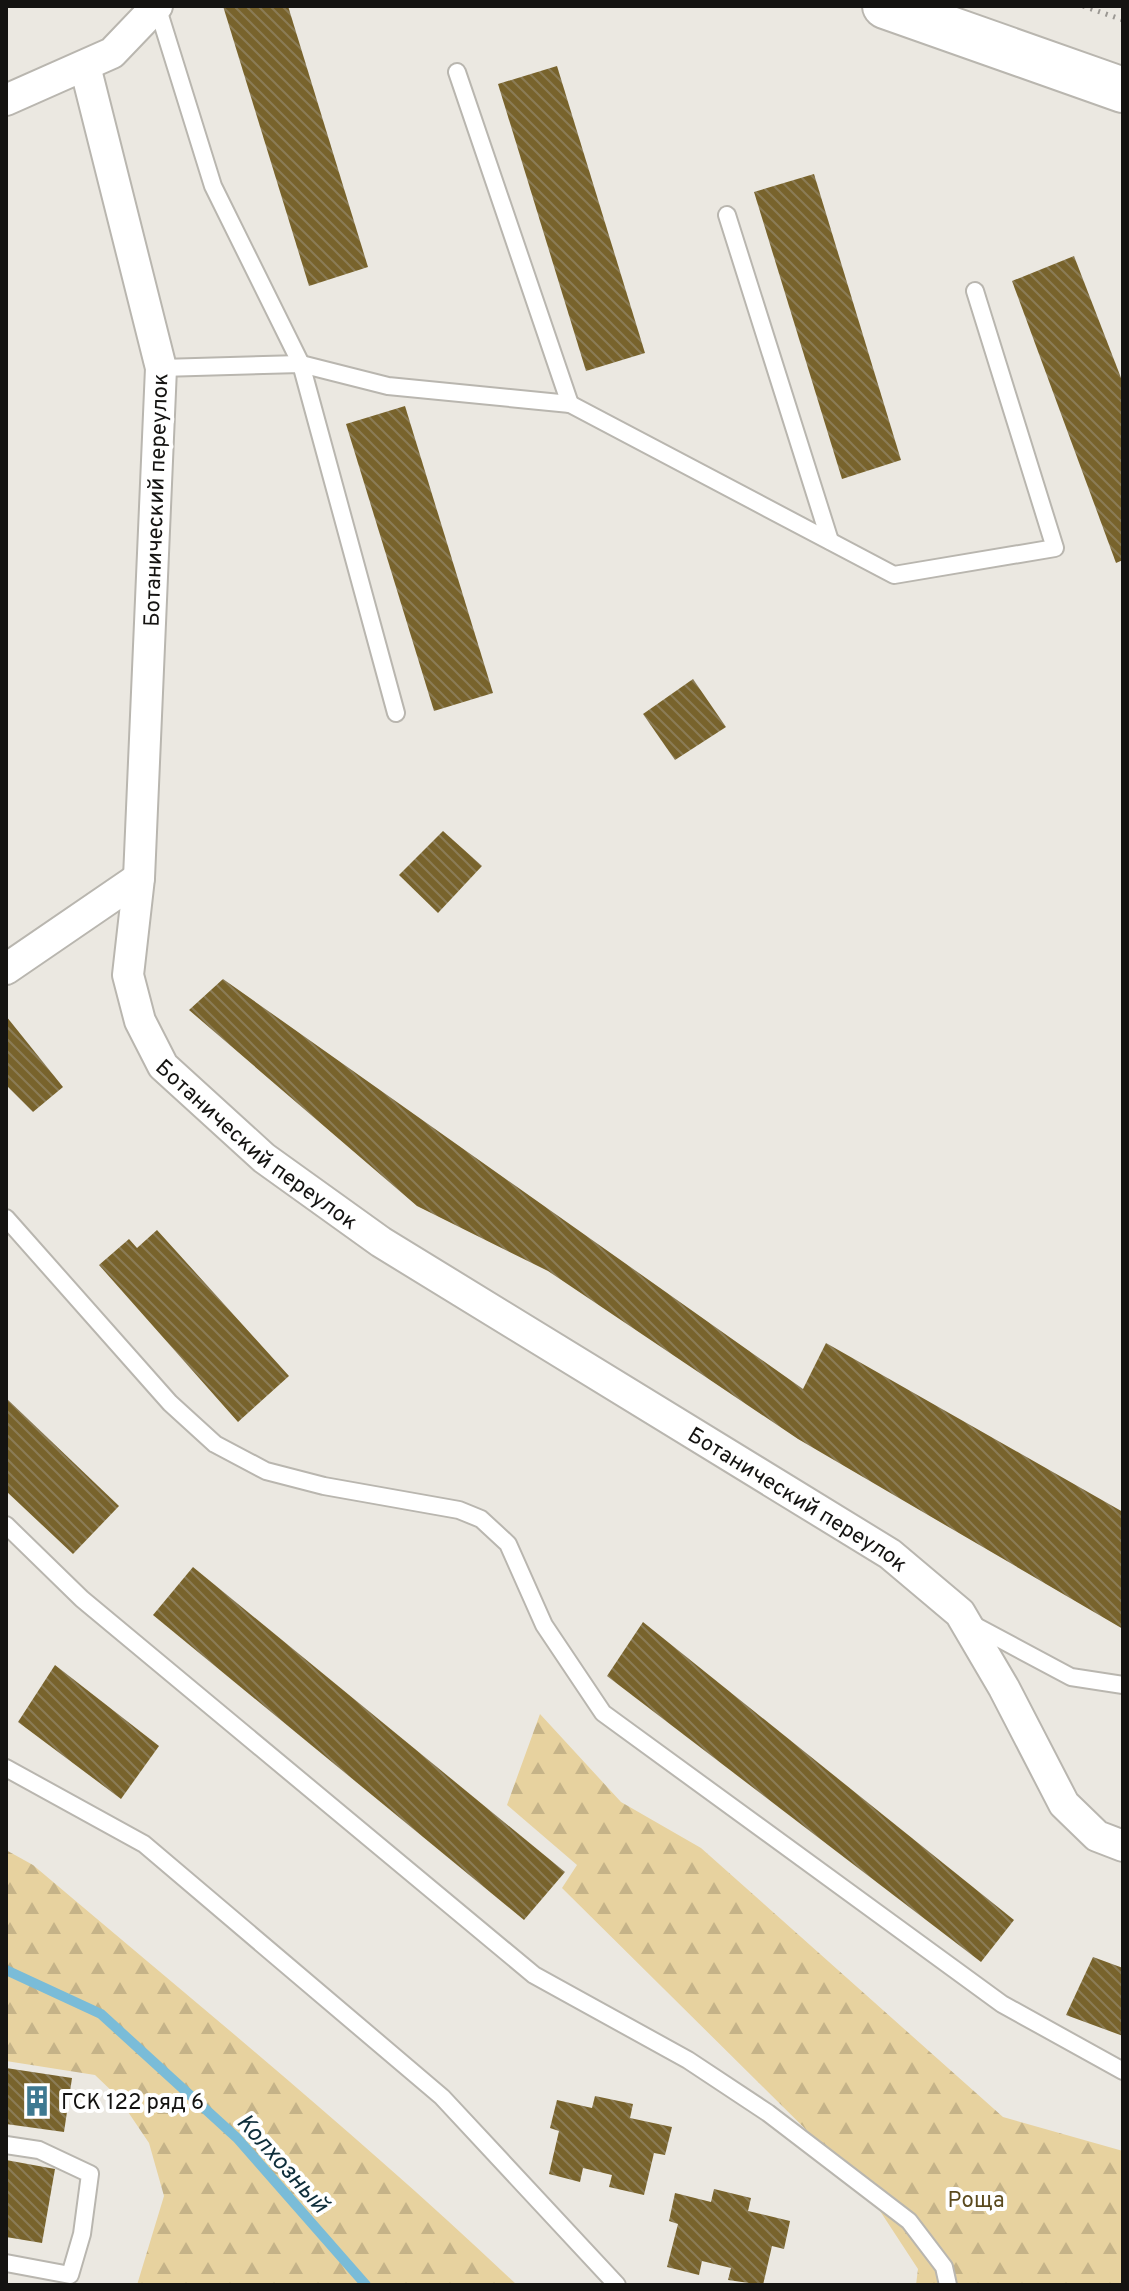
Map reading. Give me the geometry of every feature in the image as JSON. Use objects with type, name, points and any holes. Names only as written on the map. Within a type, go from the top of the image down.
[{"type":"main road","points":[[885,6],[1123,90]]},
{"type":"street","points":[[6,100],[112,53],[157,6]]},
{"type":"street","name":"Ботанический переулок","points":[[85,66],[161,368],[139,878],[128,975],[140,1021],[163,1066],[264,1158],[381,1242],[890,1554],[964,1620],[1004,1688],[1064,1804],[1097,1836],[1123,1846]]},
{"type":"street","points":[[6,969],[139,878]]},
{"type":"lane","points":[[157,6],[213,186],[301,364],[396,713]]},
{"type":"lane","points":[[457,72],[570,404]]},
{"type":"lane","points":[[727,215],[830,541]]},
{"type":"lane","points":[[161,368],[301,364],[388,386],[570,404],[894,575],[1055,548],[975,291]]},
{"type":"lane","points":[[6,1218],[170,1403],[215,1444],[266,1471],[324,1486],[459,1510],[481,1519],[508,1544],[544,1625],[603,1713],[1002,2004],[1123,2071]]},
{"type":"lane","points":[[6,1525],[82,1599],[534,1975],[688,2060],[768,2113],[909,2221],[944,2267],[948,2285]]},
{"type":"lane","points":[[964,1620],[1071,1677],[1123,1685]]},
{"type":"lane","points":[[6,1768],[144,1844],[442,2097],[617,2285]]},
{"type":"lane","points":[[6,2145],[39,2150],[90,2174],[82,2234],[70,2275],[6,2263]]},
{"type":"path","points":[[1083,6],[1123,20]]},
{"type":"green space","name":"Роща","points":[[540,1714],[621,1802],[701,1848],[1003,2117],[1123,2151],[1123,2285],[916,2285],[918,2269],[865,2188],[562,1888],[577,1865],[507,1805]]},
{"type":"green space","points":[[6,1850],[33,1865],[278,2072],[517,2285],[137,2285],[164,2196],[149,2143],[118,2097],[95,2075],[6,2061]]},
{"type":"building","points":[[223,6],[288,6],[368,267],[309,286]]},
{"type":"building","points":[[557,66],[645,353],[586,371],[498,84]]},
{"type":"building","points":[[814,174],[901,460],[842,479],[754,192]]},
{"type":"building","points":[[1074,256],[1123,383],[1123,560],[1116,563],[1012,281]]},
{"type":"building","points":[[405,406],[493,693],[434,711],[346,424]]},
{"type":"building","points":[[693,679],[726,727],[675,760],[643,714]]},
{"type":"building","points":[[443,831],[482,866],[438,913],[399,875]]},
{"type":"building","points":[[223,979],[803,1389],[826,1343],[1123,1512],[1123,1629],[798,1439],[548,1271],[417,1206],[189,1010]]},
{"type":"building","points":[[6,1016],[63,1087],[33,1112],[6,1085]]},
{"type":"building","points":[[157,1230],[289,1376],[238,1422],[99,1265],[129,1239],[137,1248]]},
{"type":"building","points":[[6,1398],[119,1506],[73,1554],[6,1491]]},
{"type":"building","points":[[193,1567],[565,1872],[524,1920],[153,1615]]},
{"type":"building","points":[[643,1622],[1014,1920],[981,1962],[607,1676]]},
{"type":"building","points":[[55,1665],[159,1746],[121,1799],[18,1722]]},
{"type":"building","points":[[1093,1957],[1123,1968],[1123,2036],[1066,2015]]},
{"type":"building","name":"ГСК 122 ряд 6","points":[[6,2068],[72,2078],[64,2132],[6,2124]]},
{"type":"building","points":[[595,2096],[633,2104],[630,2118],[672,2127],[665,2155],[654,2153],[644,2195],[609,2187],[612,2175],[583,2168],[580,2182],[549,2174],[559,2131],[550,2128],[557,2100],[592,2108]]},
{"type":"building","points":[[6,2160],[55,2169],[42,2243],[6,2237]]},
{"type":"building","points":[[714,2189],[751,2198],[748,2211],[790,2221],[784,2249],[772,2246],[763,2285],[728,2280],[731,2268],[702,2261],[699,2275],[667,2267],[678,2224],[669,2221],[675,2193],[711,2202]]},
{"type":"waterway","name":"Колхозный","points":[[6,1970],[101,2014],[237,2138],[366,2285]]},
{"type":"place","name":"ГСК 122 ряд 6","points":[[37,2101]]}]
